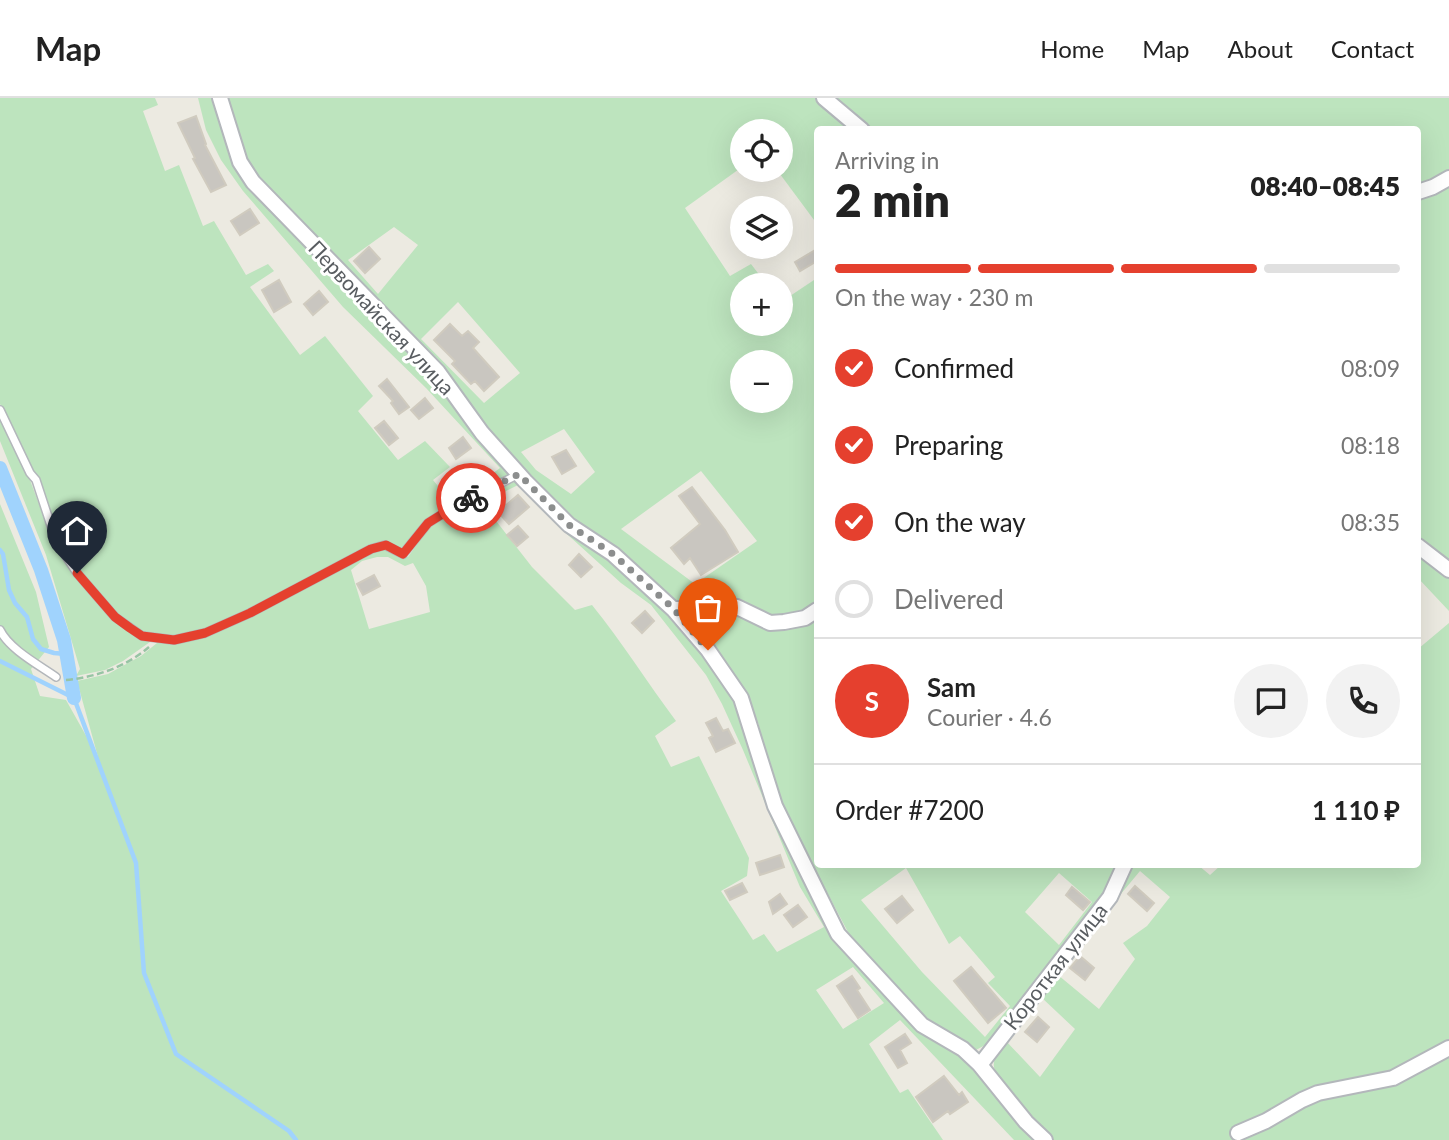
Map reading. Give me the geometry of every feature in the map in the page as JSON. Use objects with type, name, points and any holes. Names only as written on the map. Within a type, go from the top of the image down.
[{"type":"street","name":"Первомайская улица","points":[[220,98],[240,162],[253,182],[438,372],[482,433],[519,474],[569,525],[613,554],[673,608],[708,650],[741,698],[775,806],[838,934],[922,1025],[963,1049],[980,1065],[1026,1122],[1045,1140]]},
{"type":"street","points":[[824,98],[857,126]]},
{"type":"street","points":[[1421,191],[1449,178]]},
{"type":"street","points":[[1421,548],[1449,570]]},
{"type":"street","points":[[673,608],[717,605],[737,607],[770,623],[805,618],[814,612]]},
{"type":"street","name":"Короткая улица","points":[[980,1065],[1110,897],[1123,868]]},
{"type":"street","points":[[1238,1133],[1318,1093],[1393,1078],[1449,1048]]},
{"type":"lane","points":[[0,410],[30,473],[36,480],[56,541],[77,573],[115,617],[142,636],[155,639],[174,640],[205,633],[250,613],[371,549],[386,545],[403,554],[428,523],[519,474]]},
{"type":"lane","points":[[0,630],[25,656],[56,677]]},
{"type":"path","points":[[56,677],[67,680],[106,672],[140,655],[155,639]]},
{"type":"green space","points":[[0,98],[155,98],[158,105],[143,111],[165,171],[179,165],[203,226],[214,221],[246,275],[268,264],[274,271],[250,287],[300,355],[325,336],[373,396],[358,411],[398,460],[425,441],[450,467],[433,480],[451,502],[459,498],[500,468],[426,388],[343,307],[243,191],[221,160],[206,130],[198,98],[216,98],[238,163],[436,375],[514,474],[442,511],[404,549],[399,550],[381,543],[370,545],[250,610],[205,631],[163,637],[134,628],[112,610],[59,540],[33,472],[0,404]]},
{"type":"green space","points":[[223,98],[1449,98],[1449,611],[1421,581],[1421,126],[814,126],[814,220],[786,182],[793,182],[793,119],[730,119],[730,176],[685,208],[730,276],[730,336],[793,336],[793,294],[814,280],[814,868],[772,785],[760,742],[759,725],[745,695],[709,644],[562,513],[285,210],[243,159]],"holes":[[[394,227],[418,245],[378,294],[348,260]],[[458,302],[520,373],[484,403],[421,339]],[[564,429],[595,472],[571,494],[536,470],[521,452]],[[701,471],[757,541],[695,584],[621,529]]]},
{"type":"green space","points":[[751,264],[758,273],[735,273]]},
{"type":"green space","points":[[0,416],[27,472],[52,539],[116,622],[150,642],[105,670],[76,676],[80,669],[46,555],[0,441]]},
{"type":"green space","points":[[518,480],[611,556],[670,612],[705,653],[737,700],[790,843],[872,976],[963,1052],[1038,1140],[1014,1140],[900,1020],[869,1044],[900,1093],[908,1089],[943,1140],[0,1140],[0,504],[36,592],[49,647],[31,669],[40,696],[66,700],[98,757],[77,681],[108,674],[141,656],[157,643],[209,635],[263,610],[369,552],[383,547],[399,557],[408,557],[427,530],[439,520]],"holes":[[[518,485],[558,526],[621,583],[651,605],[706,675],[722,704],[800,887],[824,927],[777,952],[764,934],[753,940],[721,891],[747,876],[749,858],[699,756],[671,767],[655,736],[676,721],[624,648],[592,605],[575,610],[532,567],[482,503]],[[388,557],[405,566],[413,563],[426,586],[430,612],[369,629],[351,570],[362,561]],[[853,967],[884,1003],[843,1029],[816,990]]]},
{"type":"green space","points":[[1449,623],[1449,1046],[1392,1076],[1318,1091],[1231,1133],[1234,1136],[1271,1122],[1288,1110],[1326,1093],[1395,1079],[1449,1051],[1449,1140],[1050,1140],[1017,1105],[996,1075],[994,1067],[997,1051],[1115,896],[1129,868],[1202,868],[1210,875],[1218,868],[1421,868],[1421,646]],"holes":[[[1140,871],[1170,897],[1147,926],[1123,943],[1135,959],[1099,1009],[1058,975]],[[1041,997],[1075,1029],[1040,1077],[1006,1041]]]},
{"type":"green space","points":[[814,868],[906,868],[1119,868],[1103,899],[987,1044],[976,1050],[969,1047],[930,1023],[909,1005],[849,934]],"holes":[[[906,868],[949,944],[960,936],[995,977],[988,983],[1010,1006],[985,1037],[922,972],[861,900]],[[1059,873],[1092,902],[1059,945],[1025,912]]]},
{"type":"building","points":[[196,116],[205,145],[226,185],[211,192],[178,123]]},
{"type":"building","points":[[250,209],[259,223],[240,235],[231,221]]},
{"type":"building","points":[[369,247],[380,259],[365,273],[354,261]]},
{"type":"building","points":[[814,251],[814,263],[800,271],[795,262]]},
{"type":"building","points":[[279,280],[291,302],[274,312],[262,290]]},
{"type":"building","points":[[319,291],[328,302],[313,315],[304,304]]},
{"type":"building","points":[[450,324],[462,336],[468,331],[479,342],[473,348],[499,377],[484,391],[475,381],[471,384],[452,364],[455,361],[434,340]]},
{"type":"building","points":[[387,379],[409,407],[399,414],[391,403],[393,401],[379,386]]},
{"type":"building","points":[[425,398],[433,408],[419,419],[411,410]]},
{"type":"building","points":[[384,421],[398,438],[389,445],[375,428]]},
{"type":"building","points":[[463,437],[471,448],[456,459],[449,448]]},
{"type":"building","points":[[566,450],[576,466],[562,474],[552,457]]},
{"type":"building","points":[[692,487],[738,552],[701,575],[690,558],[684,564],[671,548],[700,524],[679,496]]},
{"type":"building","points":[[518,495],[529,507],[509,524],[498,512]]},
{"type":"building","points":[[518,526],[528,537],[517,546],[507,535]]},
{"type":"building","points":[[579,554],[592,567],[581,577],[569,565]]},
{"type":"building","points":[[374,575],[380,586],[363,595],[357,584]]},
{"type":"building","points":[[645,611],[654,621],[642,633],[632,623]]},
{"type":"building","points":[[716,718],[723,731],[728,729],[735,743],[716,752],[709,738],[713,736],[706,723]]},
{"type":"building","points":[[780,855],[784,867],[760,875],[756,863]]},
{"type":"building","points":[[742,883],[747,892],[730,900],[725,891]]},
{"type":"building","points":[[1135,886],[1154,903],[1147,911],[1128,894]]},
{"type":"building","points":[[1072,887],[1090,902],[1083,910],[1066,895]]},
{"type":"building","points":[[780,894],[787,904],[773,914],[769,902]]},
{"type":"building","points":[[902,896],[913,910],[897,923],[885,909]]},
{"type":"building","points":[[798,905],[807,917],[793,927],[784,915]]},
{"type":"building","points":[[1080,956],[1094,968],[1085,980],[1070,968]]},
{"type":"building","points":[[971,967],[1006,1008],[988,1023],[954,981]]},
{"type":"building","points":[[852,976],[860,988],[857,990],[870,1010],[858,1018],[837,986]]},
{"type":"building","points":[[1038,1017],[1049,1027],[1037,1042],[1025,1032]]},
{"type":"building","points":[[905,1034],[911,1043],[900,1050],[907,1063],[898,1068],[885,1047]]},
{"type":"building","points":[[944,1076],[959,1095],[962,1092],[968,1102],[950,1114],[948,1111],[933,1122],[916,1097]]},
{"type":"waterway","points":[[0,468],[41,570],[64,640],[74,698]]},
{"type":"waterway","points":[[0,550],[9,590],[15,603],[27,617],[33,639],[41,649],[66,654]]},
{"type":"waterway","points":[[0,661],[74,698],[136,863],[144,973],[176,1054],[289,1131],[296,1140]]},
{"type":"way so far","points":[[471,498],[519,474],[569,525],[613,554],[673,608],[708,650]]},
{"type":"route","points":[[77,573],[115,617],[130,628],[142,636],[174,640],[205,633],[250,613],[371,549],[386,545],[403,554],[428,523],[471,498]]}]
